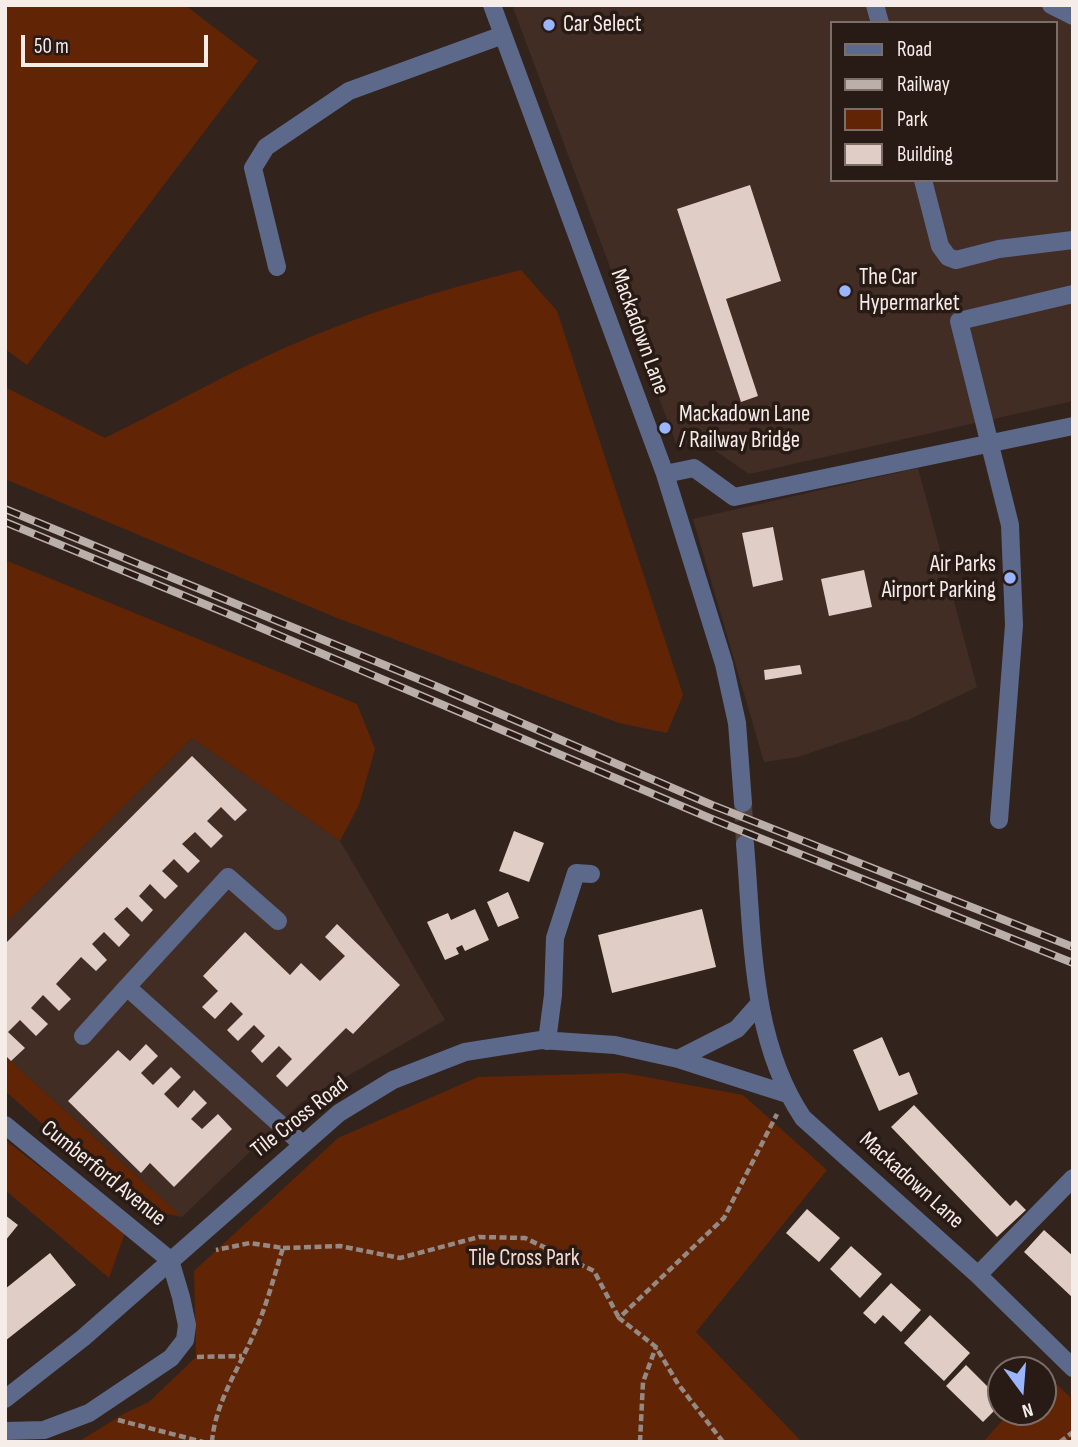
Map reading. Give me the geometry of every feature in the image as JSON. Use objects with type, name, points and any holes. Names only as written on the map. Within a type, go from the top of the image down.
[{"type":"street","points":[[493,8],[512,5]]},
{"type":"street","points":[[1051,5],[1073,16]]},
{"type":"street","name":"Mackadown Lane","points":[[493,8],[665,474],[724,663],[737,723],[743,803]]},
{"type":"street","points":[[277,267],[253,168],[266,147],[349,91],[503,35]]},
{"type":"street","points":[[924,182],[940,246],[947,257],[956,260],[999,249],[1073,240]]},
{"type":"street","points":[[999,820],[1014,625],[1010,525],[959,321],[1073,295]]},
{"type":"street","points":[[665,474],[694,468],[734,497],[1073,426]]},
{"type":"street","name":"Mackadown Lane","points":[[745,844],[759,1004],[787,1094],[803,1118],[978,1275],[1073,1368]]},
{"type":"street","points":[[547,1041],[553,995],[555,938],[576,873],[591,874]]},
{"type":"street","points":[[83,1037],[228,877],[278,921]]},
{"type":"street","points":[[127,987],[302,1144]]},
{"type":"street","points":[[678,1059],[737,1029],[759,1004]]},
{"type":"street","name":"Tile Cross Road","points":[[5,1399],[83,1338],[339,1113],[393,1080],[465,1052],[547,1041],[615,1045],[678,1059],[787,1094]]},
{"type":"street","name":"Cumberford Avenue","points":[[5,1126],[170,1260]]},
{"type":"street","points":[[978,1275],[1073,1178]]},
{"type":"street","points":[[5,1431],[44,1430],[89,1413],[171,1358],[185,1340],[187,1325],[170,1260]]},
{"type":"path","points":[[620,1318],[724,1218],[787,1094]]},
{"type":"path","points":[[210,1251],[250,1243],[283,1248],[340,1246],[400,1258],[479,1237],[525,1238],[594,1271],[620,1318],[656,1347],[678,1384],[723,1442]]},
{"type":"path","points":[[212,1442],[213,1423],[255,1331],[283,1248]]},
{"type":"path","points":[[640,1442],[643,1382],[656,1347]]},
{"type":"path","points":[[171,1358],[242,1356]]},
{"type":"path","points":[[89,1413],[203,1442]]},
{"type":"path","points":[[1060,1442],[1073,1432]]},
{"type":"shaded area","name":"The Car Hypermarket","points":[[512,5],[1062,5],[1073,10],[1073,401],[749,474],[701,441],[677,446]]},
{"type":"shaded area","points":[[918,468],[977,687],[910,719],[798,757],[764,762],[693,519]]},
{"type":"shaded area","points":[[192,738],[340,841],[445,1020],[302,1102],[182,1217],[5,1056],[5,924]]},
{"type":"green space","points":[[5,5],[185,5],[258,61],[27,365],[5,349]]},
{"type":"green space","points":[[521,270],[557,311],[683,695],[667,733],[619,723],[337,618],[5,479],[5,387],[105,438],[237,370],[340,325],[400,304]]},
{"type":"green space","points":[[5,560],[357,704],[375,749],[359,805],[340,841],[192,738],[5,924]]},
{"type":"green space","points":[[5,1056],[182,1217],[137,1207],[5,1091]]},
{"type":"green space","name":"Tile Cross Park","points":[[624,1073],[743,1095],[827,1170],[696,1332],[802,1442],[78,1442],[125,1413],[149,1402],[196,1357],[194,1271],[338,1138],[478,1077]]},
{"type":"green space","points":[[5,1140],[125,1233],[109,1278],[5,1190]]},
{"type":"green space","points":[[1057,1385],[1073,1400],[1073,1442],[983,1442],[997,1426],[1057,1426]]},
{"type":"building","points":[[750,185],[781,281],[726,299],[758,396],[741,402],[677,209]]},
{"type":"building","points":[[773,527],[783,580],[753,587],[742,533]]},
{"type":"building","points":[[864,570],[872,607],[829,616],[821,579]]},
{"type":"building","points":[[800,665],[802,674],[765,680],[764,670]]},
{"type":"building","points":[[192,756],[247,810],[235,821],[221,807],[207,821],[223,836],[211,848],[195,832],[182,844],[200,861],[188,873],[174,859],[162,871],[178,886],[165,899],[150,884],[139,896],[153,910],[142,922],[127,907],[114,919],[130,935],[119,947],[104,932],[92,944],[107,960],[96,971],[81,957],[56,984],[71,999],[59,1011],[43,995],[31,1008],[48,1024],[36,1036],[20,1020],[8,1032],[25,1048],[11,1061],[5,1055],[5,944]]},
{"type":"building","points":[[514,831],[544,843],[529,882],[499,871]]},
{"type":"building","points":[[508,892],[519,918],[498,927],[487,902]]},
{"type":"building","points":[[475,909],[489,940],[465,951],[462,945],[456,948],[459,954],[445,960],[427,922],[448,913],[451,920]]},
{"type":"building","points":[[702,909],[716,967],[612,993],[598,935]]},
{"type":"building","points":[[337,924],[400,985],[353,1034],[346,1028],[287,1087],[276,1076],[292,1059],[279,1046],[262,1063],[251,1051],[265,1036],[254,1025],[238,1041],[227,1030],[243,1014],[231,1002],[215,1019],[202,1007],[218,991],[203,976],[245,932],[290,975],[301,963],[320,981],[345,956],[325,937]]},
{"type":"building","points":[[882,1037],[899,1076],[909,1072],[918,1094],[879,1111],[853,1050]]},
{"type":"building","points":[[146,1044],[158,1056],[141,1073],[153,1085],[171,1067],[181,1077],[164,1094],[178,1108],[194,1090],[207,1103],[191,1119],[202,1129],[218,1114],[232,1129],[174,1187],[150,1163],[141,1173],[68,1101],[118,1050],[130,1061]]},
{"type":"building","points":[[914,1105],[1010,1206],[1016,1200],[1026,1210],[997,1237],[891,1127]]},
{"type":"building","points":[[807,1209],[840,1238],[819,1262],[786,1233]]},
{"type":"building","points":[[5,1215],[18,1225],[5,1241]]},
{"type":"building","points":[[1044,1230],[1073,1256],[1073,1298],[1024,1252]]},
{"type":"building","points":[[851,1246],[882,1274],[860,1298],[830,1269]]},
{"type":"building","points":[[50,1253],[76,1285],[5,1341],[5,1289]]},
{"type":"building","points":[[891,1283],[921,1310],[901,1332],[883,1315],[875,1324],[863,1313]]},
{"type":"building","points":[[930,1315],[970,1353],[944,1381],[904,1343]]},
{"type":"building","points":[[966,1365],[987,1386],[987,1418],[983,1422],[946,1386]]},
{"type":"tunnel","points":[[743,803],[745,844]]},
{"type":"railway","points":[[5,509],[438,687],[712,805],[1073,947]]},
{"type":"railway","points":[[5,522],[712,819],[1073,963]]},
{"type":"place","name":"Car Select","points":[[549,25]]},
{"type":"place","name":"The Car Hypermarket","points":[[845,291]]},
{"type":"place","name":"Mackadown Lane / Railway Bridge","points":[[665,428]]},
{"type":"place","name":"Air Parks Airport Parking","points":[[1010,578]]}]
